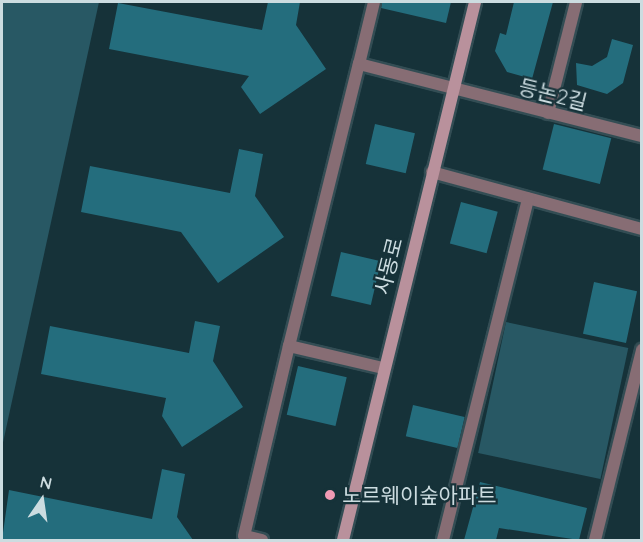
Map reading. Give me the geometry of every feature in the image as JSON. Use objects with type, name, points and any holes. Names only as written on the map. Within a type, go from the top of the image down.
[{"type":"street","points":[[262,540],[244,536],[374,2]]},
{"type":"street","name":"사동로","points":[[343,540],[383,368],[475,2]]},
{"type":"street","points":[[548,112],[576,2]]},
{"type":"street","name":"등논2길","points":[[359,64],[642,136]]},
{"type":"street","points":[[432,172],[642,229]]},
{"type":"street","points":[[443,540],[528,198]]},
{"type":"street","points":[[289,346],[383,368]]},
{"type":"street","points":[[595,540],[642,350]]},
{"type":"shaded area","points":[[2,2],[99,2],[2,447]]},
{"type":"shaded area","points":[[506,322],[628,348],[600,479],[478,453]]},
{"type":"building","points":[[268,2],[300,2],[296,25],[326,69],[260,114],[241,87],[249,76],[109,49],[118,3],[262,30]]},
{"type":"building","points":[[382,2],[451,2],[446,23],[381,8]]},
{"type":"building","points":[[514,2],[553,2],[532,79],[507,72],[495,51],[500,33],[506,35]]},
{"type":"building","points":[[612,39],[633,45],[623,83],[607,94],[577,85],[576,63],[592,66],[607,57]]},
{"type":"building","points":[[375,124],[415,133],[406,173],[366,164]]},
{"type":"building","points":[[554,124],[611,138],[600,184],[543,170]]},
{"type":"building","points":[[239,149],[263,154],[255,196],[284,237],[218,283],[181,232],[81,212],[90,166],[230,193]]},
{"type":"building","points":[[461,202],[498,212],[487,253],[450,244]]},
{"type":"building","points":[[341,252],[381,261],[371,305],[331,296]]},
{"type":"building","points":[[594,282],[637,291],[626,343],[583,334]]},
{"type":"building","points":[[195,321],[220,326],[213,361],[243,407],[182,447],[162,416],[166,398],[41,374],[50,326],[189,353]]},
{"type":"building","points":[[298,366],[347,377],[335,426],[287,415]]},
{"type":"building","points":[[413,405],[465,417],[457,448],[406,436]]},
{"type":"building","points":[[162,469],[185,474],[177,517],[193,540],[2,540],[9,490],[152,519]]},
{"type":"building","points":[[480,482],[587,508],[579,540],[499,528],[496,540],[464,540]]},
{"type":"place","name":"노르웨이숲아파트","points":[[330,495]]}]
